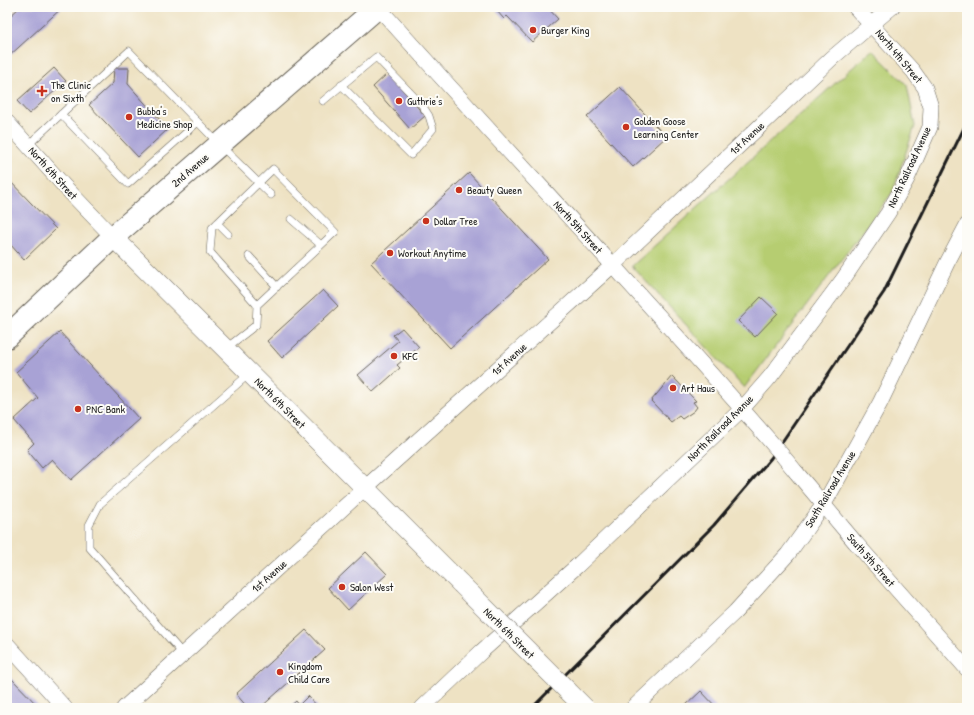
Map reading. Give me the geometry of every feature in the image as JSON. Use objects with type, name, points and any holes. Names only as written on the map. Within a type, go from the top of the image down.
[{"type":"main road","name":"2nd Avenue","points":[[7,338],[113,237],[378,7]]},
{"type":"street","name":"North 5th Street","points":[[378,7],[613,265],[777,449]]},
{"type":"street","name":"North 4th Street","points":[[855,7],[913,71],[925,88]]},
{"type":"street","name":"1st Avenue","points":[[124,708],[365,488],[613,265],[832,58],[892,7]]},
{"type":"street","name":"North Railroad Avenue","points":[[422,708],[482,651],[746,414],[770,377],[835,290],[888,213],[907,179],[930,127],[931,107],[925,88]]},
{"type":"street","name":"North 6th Street","points":[[7,122],[65,187],[113,237],[585,708]]},
{"type":"street","name":"South Railroad Avenue","points":[[633,708],[735,612],[788,554],[824,504],[880,403],[947,263],[967,225]]},
{"type":"street","name":"South 5th Street","points":[[777,449],[855,542],[967,669]]},
{"type":"street","points":[[7,644],[65,708]]},
{"type":"lane","points":[[28,145],[129,51],[220,145],[271,195]]},
{"type":"lane","points":[[323,101],[341,85],[376,57],[422,105],[429,116],[434,129],[411,154],[341,85]]},
{"type":"lane","points":[[61,114],[128,184],[198,122]]},
{"type":"lane","points":[[225,349],[256,325],[257,305],[210,252],[212,228],[273,169],[335,232],[257,305]]},
{"type":"lane","points":[[291,219],[321,245]]},
{"type":"lane","points":[[217,223],[228,234]]},
{"type":"lane","points":[[249,256],[277,287]]},
{"type":"lane","points":[[183,654],[89,547],[89,525],[100,504],[250,373]]},
{"type":"green space","points":[[872,50],[907,85],[915,126],[892,193],[744,388],[632,266]]},
{"type":"building","points":[[20,7],[63,7],[8,57],[7,19]]},
{"type":"building","name":"Burger King","points":[[500,7],[547,7],[558,19],[532,42],[507,16],[504,19],[496,10]]},
{"type":"building","name":"The Clinic on Sixth","points":[[54,68],[66,81],[29,114],[17,101]]},
{"type":"building","name":"Bubba's Medicine Shop","points":[[114,68],[129,68],[128,84],[168,129],[138,157],[89,105],[113,83]]},
{"type":"building","name":"Guthrie's","points":[[388,73],[425,116],[410,129],[373,87]]},
{"type":"building","name":"Golden Goose Learning Center","points":[[620,87],[666,137],[633,167],[587,117]]},
{"type":"building","points":[[469,173],[548,259],[450,348],[371,263]]},
{"type":"building","points":[[7,178],[56,229],[24,260],[10,244],[7,247]]},
{"type":"building","points":[[323,290],[338,306],[282,358],[267,341]]},
{"type":"building","points":[[761,297],[778,313],[755,337],[738,321]]},
{"type":"building","name":"KFC","points":[[402,328],[419,347],[397,365],[400,368],[373,392],[358,375],[398,341],[393,335]]},
{"type":"building","name":"PNC Bank","points":[[60,332],[139,419],[71,480],[52,459],[42,468],[27,450],[34,443],[14,420],[38,398],[16,372]]},
{"type":"building","name":"Art Haus","points":[[672,376],[696,401],[693,402],[697,407],[694,411],[682,419],[679,416],[671,422],[651,401]]},
{"type":"building","points":[[366,552],[387,574],[348,610],[328,588]]},
{"type":"building","name":"Kingdom Child Care","points":[[306,630],[325,650],[260,708],[248,708],[236,694]]},
{"type":"building","points":[[11,678],[40,708],[7,708],[7,682]]},
{"type":"building","points":[[701,691],[717,708],[686,708],[685,706]]},
{"type":"building","points":[[308,696],[319,708],[288,708],[296,701],[299,705]]},
{"type":"railway","points":[[532,708],[714,525],[771,458],[884,292],[967,122]]},
{"type":"place","name":"Burger King","points":[[533,30]]},
{"type":"place","name":"The Clinic on Sixth","points":[[42,91]]},
{"type":"place","name":"Guthrie's","points":[[399,101]]},
{"type":"place","name":"Bubba's Medicine Shop","points":[[129,117]]},
{"type":"place","name":"Golden Goose Learning Center","points":[[626,127]]},
{"type":"place","name":"Beauty Queen","points":[[459,190]]},
{"type":"place","name":"Dollar Tree","points":[[426,221]]},
{"type":"place","name":"Workout Anytime","points":[[390,253]]},
{"type":"place","name":"KFC","points":[[394,356]]},
{"type":"place","name":"Art Haus","points":[[673,388]]},
{"type":"place","name":"PNC Bank","points":[[78,409]]},
{"type":"place","name":"Salon West","points":[[342,587]]},
{"type":"place","name":"Kingdom Child Care","points":[[280,672]]}]
